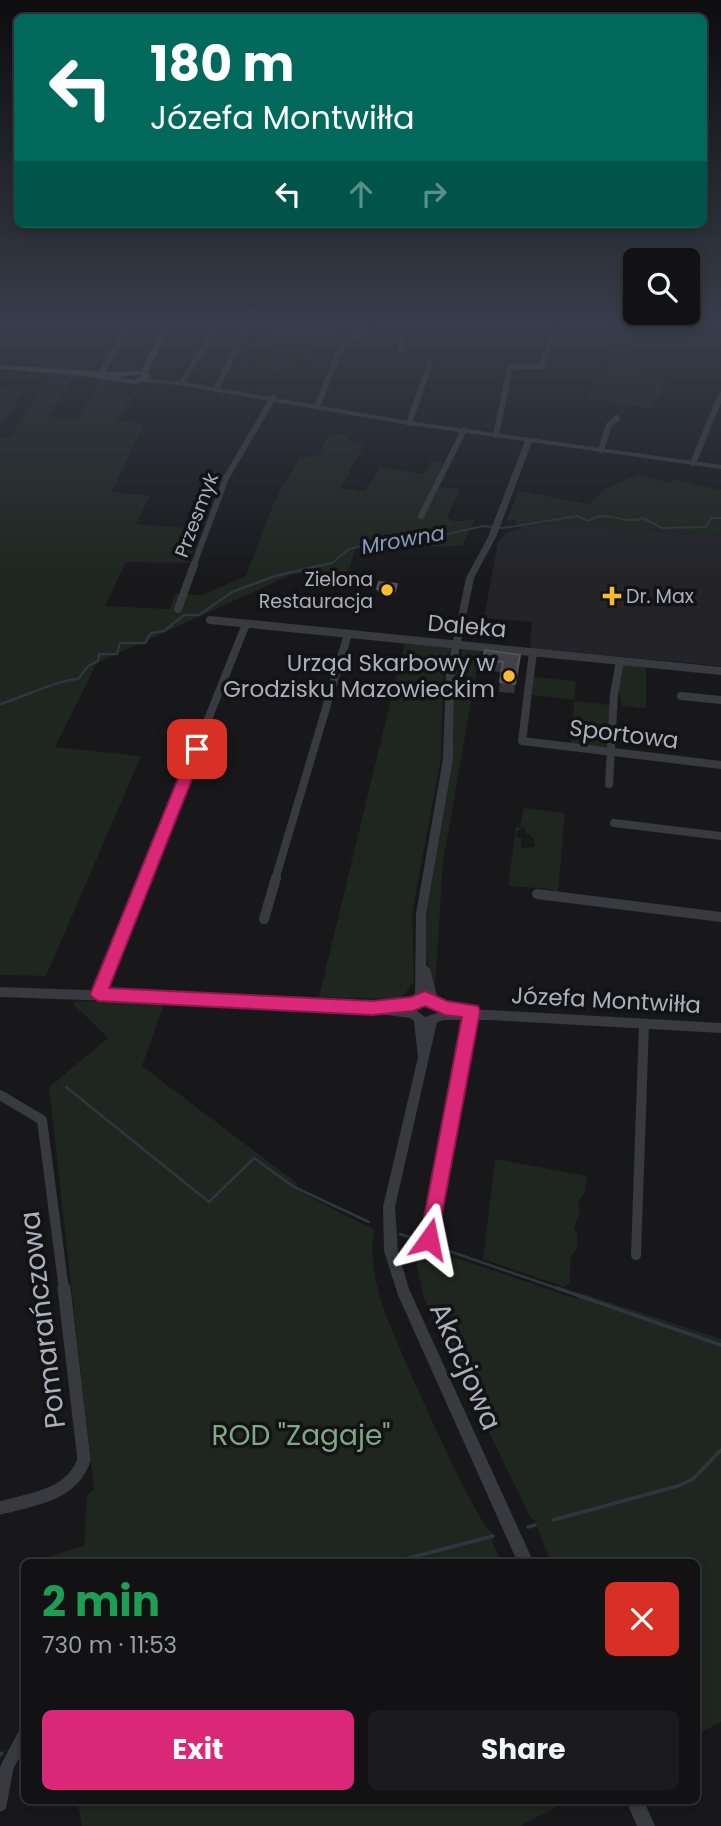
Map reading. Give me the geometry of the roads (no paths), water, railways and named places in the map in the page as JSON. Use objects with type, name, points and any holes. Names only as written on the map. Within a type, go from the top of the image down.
[{"type":"street","name":"Przesmyk","points":[[178,609],[226,478],[265,412]]},
{"type":"street","points":[[347,412],[721,467]]},
{"type":"street","points":[[409,423],[413,412]]},
{"type":"street","points":[[496,435],[501,412]]},
{"type":"street","points":[[693,463],[714,412]]},
{"type":"street","points":[[601,450],[609,425],[617,418]]},
{"type":"street","points":[[421,516],[464,430]]},
{"type":"street","points":[[426,1010],[421,960],[421,914],[448,759],[450,678],[470,578],[496,527],[529,440]]},
{"type":"street","name":"Daleka","points":[[209,620],[721,671]]},
{"type":"street","points":[[98,995],[246,624]]},
{"type":"street","points":[[264,919],[348,634]]},
{"type":"street","name":"Sportowa","points":[[533,652],[522,741],[721,765]]},
{"type":"street","points":[[609,784],[614,694],[620,661]]},
{"type":"street","points":[[681,696],[721,700]]},
{"type":"street","points":[[614,823],[721,836]]},
{"type":"street","points":[[537,894],[721,917]]},
{"type":"street","name":"Józefa Montwiłła","points":[[0,992],[426,1010],[721,1028]]},
{"type":"street","name":"Akacjowa","points":[[426,1010],[423,1060],[389,1207],[391,1251],[403,1290],[524,1559]]},
{"type":"street","points":[[414,1253],[427,1244],[432,1232],[471,1013]]},
{"type":"street","points":[[636,1255],[644,1024]]},
{"type":"street","name":"Pomarańczowa","points":[[0,1095],[42,1120],[45,1131],[84,1460],[82,1472],[66,1488],[0,1508]]},
{"type":"street","points":[[0,1805],[7,1767],[21,1741]]},
{"type":"street","points":[[636,1804],[646,1826]]},
{"type":"waterway","name":"Mrowna","points":[[315,567],[332,563],[349,549],[377,543],[417,541],[483,526],[503,528],[577,516],[588,521],[595,517],[609,516],[629,520],[643,518],[662,528],[706,527],[711,518],[721,518]]},
{"type":"waterway","name":"Mrowna","points":[[0,704],[49,686],[78,679],[88,666],[98,661],[99,654],[117,654],[120,643],[145,643],[151,633],[164,631],[184,615],[199,615],[232,592],[275,576],[322,565]]},
{"type":"waterway","points":[[66,1087],[209,1202],[254,1158],[294,1187],[369,1222]]},
{"type":"waterway","points":[[400,1234],[422,1241]]},
{"type":"waterway","points":[[437,1247],[562,1290]]},
{"type":"waterway","points":[[557,1288],[721,1345]]},
{"type":"waterway","points":[[553,1520],[678,1486],[693,1479],[721,1450]]},
{"type":"waterway","points":[[528,1527],[535,1525]]},
{"type":"waterway","points":[[405,1559],[493,1536]]},
{"type":"place","name":"Zielona Restauracja","points":[[387,590]]},
{"type":"place","name":"Dr. Max","points":[[612,596]]},
{"type":"place","name":"Urząd Skarbowy w Grodzisku Mazowieckim","points":[[509,676]]},
{"type":"park label","name":"ROD \"Zagaje\"","points":[[301,1435]]}]
